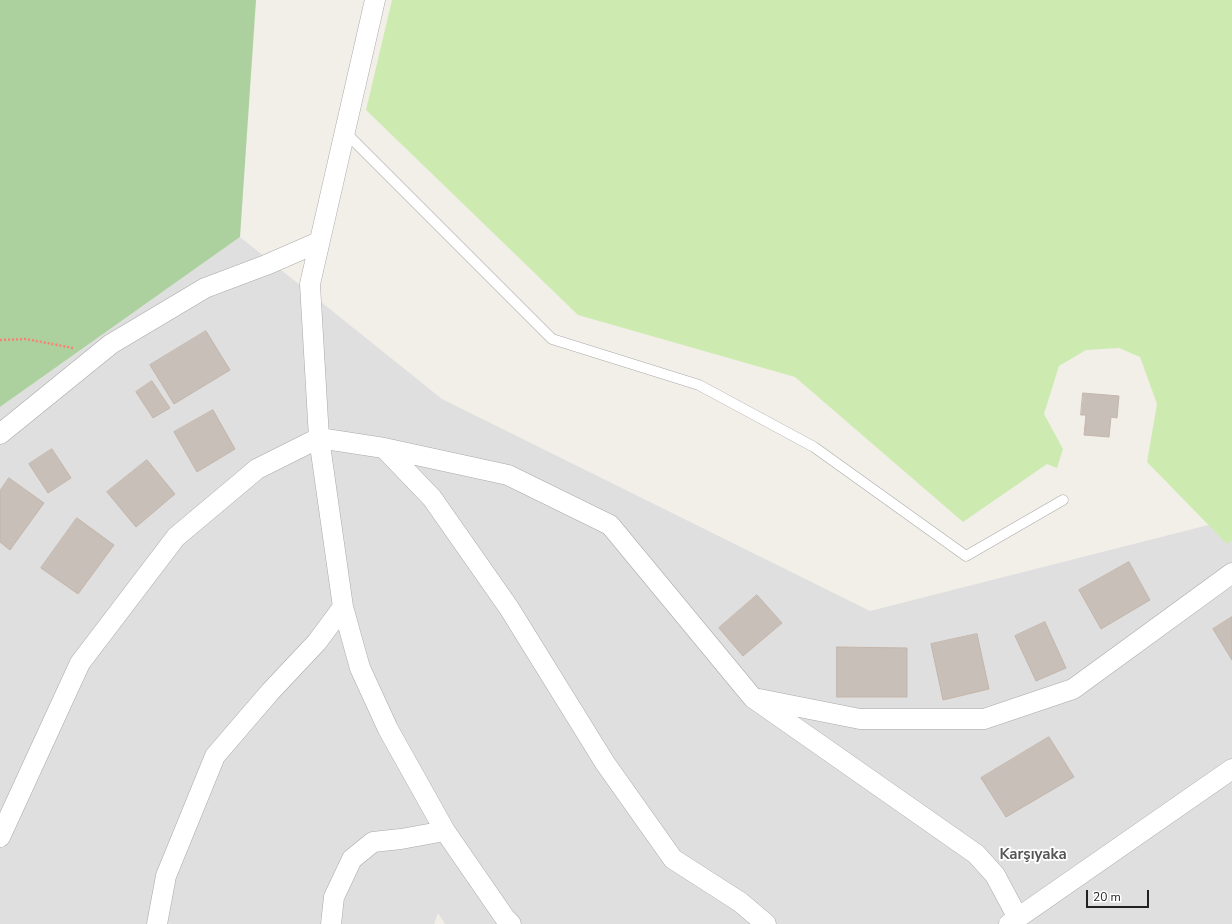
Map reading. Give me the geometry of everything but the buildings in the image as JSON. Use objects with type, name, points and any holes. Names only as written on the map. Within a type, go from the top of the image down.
[{"type":"street","points":[[375,0],[310,284],[319,438],[343,607],[360,668],[388,729],[445,832],[505,918],[511,924]]},
{"type":"street","points":[[0,434],[111,344],[205,288],[266,265],[319,242]]},
{"type":"street","points":[[0,837],[80,663],[176,537],[257,469],[319,438],[384,448],[508,475],[610,525],[753,698],[976,854],[995,875],[1013,921],[1232,769]]},
{"type":"street","points":[[384,448],[437,505],[509,608],[605,763],[673,859],[740,902],[766,924]]},
{"type":"street","points":[[753,698],[860,719],[984,719],[1074,690],[1232,572]]},
{"type":"street","points":[[157,924],[166,876],[215,756],[270,692],[317,642],[343,607]]},
{"type":"street","points":[[331,924],[334,897],[352,859],[373,842],[445,832]]},
{"type":"lane","points":[[344,131],[552,339],[699,385],[814,447],[966,556],[1063,500]]},
{"type":"path","points":[[0,340],[26,340],[101,353]]},
{"type":"shaded area","points":[[240,237],[442,399],[870,611],[1232,519],[1232,924],[445,924],[438,913],[434,924],[0,924],[0,407]]},
{"type":"green space","points":[[0,0],[256,0],[240,237],[0,407]]},
{"type":"green space","points":[[392,0],[1232,0],[1232,540],[1227,544],[1147,462],[1157,404],[1140,357],[1119,348],[1086,350],[1059,366],[1044,414],[1063,449],[1057,468],[1047,464],[963,522],[795,377],[578,315],[366,110]]},
{"type":"district","name":"Karşıyaka","points":[[1033,855]]}]
